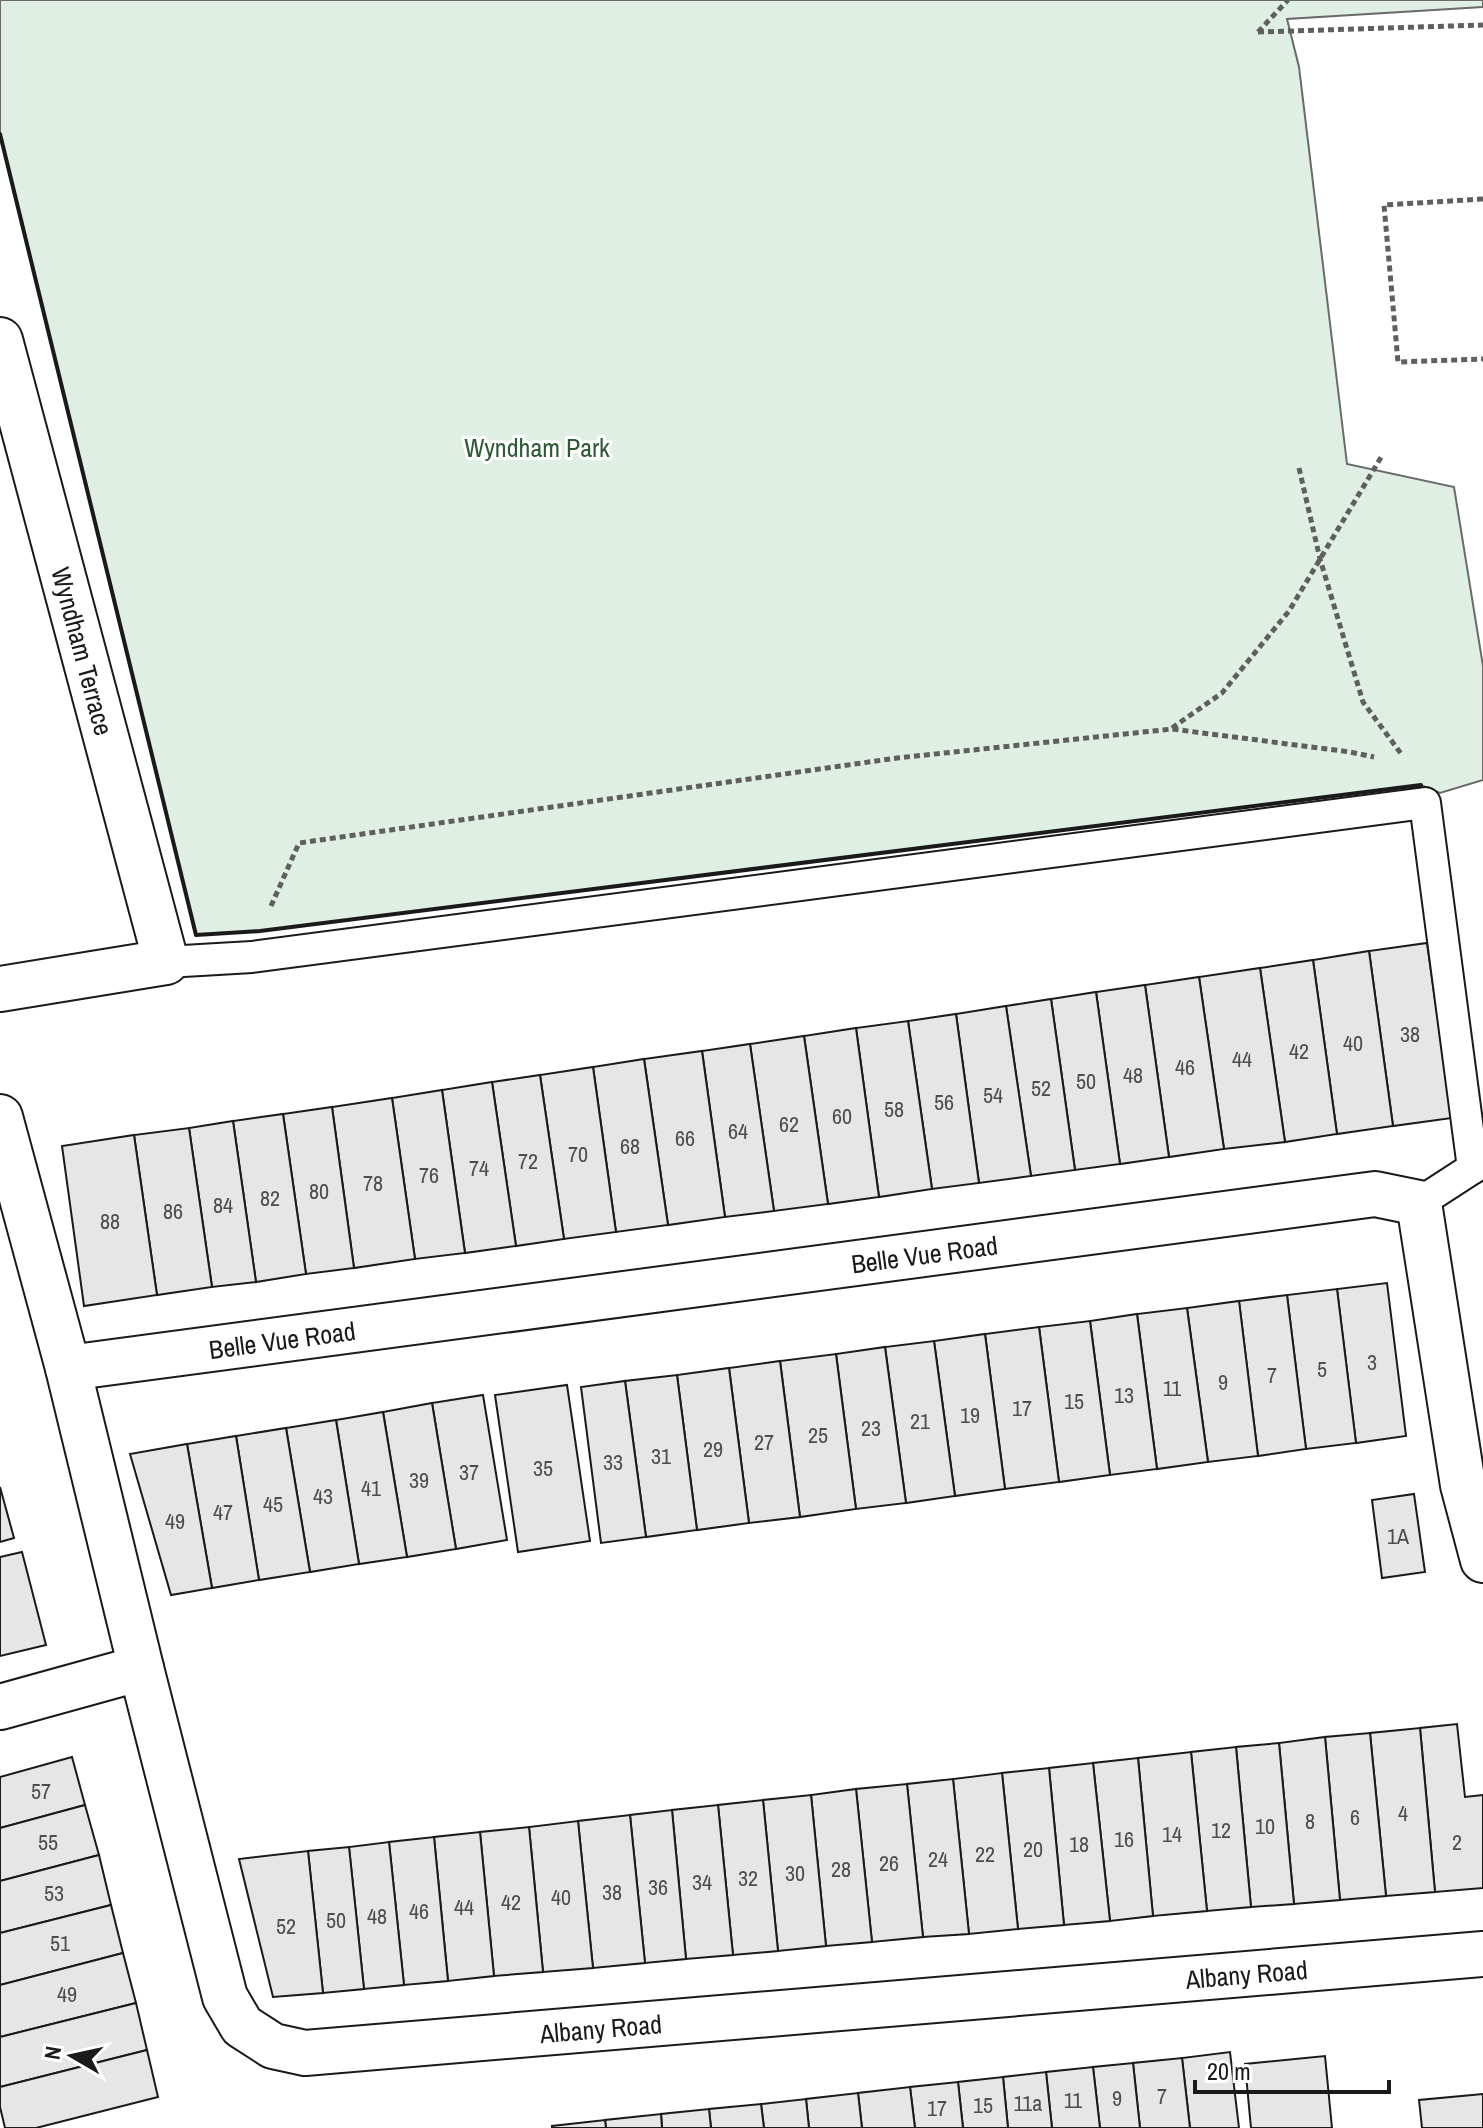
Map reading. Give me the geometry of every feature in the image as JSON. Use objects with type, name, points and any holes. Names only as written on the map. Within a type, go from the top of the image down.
[{"type":"street","name":"Wyndham Terrace","points":[[0,340],[166,962]]},
{"type":"street","points":[[0,989],[166,962]]},
{"type":"street","points":[[0,1117],[68,1368],[141,1668],[0,1707]]},
{"type":"street","name":"Belle Vue Road","points":[[68,1368],[1375,1194],[1419,1203]]},
{"type":"street","points":[[1419,1203],[1463,1485],[1483,1560]]},
{"type":"street","name":"Albany Road","points":[[141,1668],[225,1997],[242,2026],[273,2046],[305,2053],[1483,1954]]},
{"type":"lane","points":[[166,962],[252,957],[1425,803],[1478,1163],[1419,1203]]},
{"type":"path","points":[[1288,0],[1258,32],[1483,25]]},
{"type":"path","points":[[1483,199],[1384,205],[1398,362],[1483,359]]},
{"type":"path","points":[[1172,729],[1222,693],[1289,611],[1383,454]]},
{"type":"path","points":[[1299,468],[1320,559],[1363,702],[1410,765],[1425,803]]},
{"type":"path","points":[[252,957],[260,931],[299,843],[897,758],[1172,729],[1350,752],[1410,765]]},
{"type":"green space","name":"Wyndham Park","points":[[0,0],[1483,0],[1483,7],[1287,19],[1299,67],[1347,464],[1454,487],[1483,666],[1483,780],[1440,793],[1421,785],[260,931],[196,935],[0,134]]},
{"type":"building","points":[[1427,943],[1452,1118],[1393,1126],[1369,951]]},
{"type":"building","points":[[1369,951],[1393,1126],[1337,1134],[1313,960]]},
{"type":"building","points":[[1313,960],[1337,1134],[1285,1142],[1260,968]]},
{"type":"building","points":[[1260,968],[1285,1142],[1224,1149],[1199,977]]},
{"type":"building","points":[[1199,977],[1224,1149],[1169,1157],[1145,985]]},
{"type":"building","points":[[1145,985],[1169,1157],[1120,1164],[1096,992]]},
{"type":"building","points":[[1096,992],[1120,1164],[1075,1170],[1051,999]]},
{"type":"building","points":[[1051,999],[1075,1170],[1031,1176],[1006,1006]]},
{"type":"building","points":[[1006,1006],[1031,1176],[979,1183],[956,1014]]},
{"type":"building","points":[[956,1014],[979,1183],[932,1189],[908,1021]]},
{"type":"building","points":[[908,1021],[932,1189],[879,1197],[856,1028]]},
{"type":"building","points":[[856,1028],[879,1197],[828,1204],[804,1036]]},
{"type":"building","points":[[804,1036],[828,1204],[774,1211],[750,1044]]},
{"type":"building","points":[[750,1044],[774,1211],[725,1217],[702,1051]]},
{"type":"building","points":[[702,1051],[725,1217],[668,1225],[644,1059]]},
{"type":"building","points":[[644,1059],[668,1225],[616,1232],[593,1067]]},
{"type":"building","points":[[593,1067],[616,1232],[564,1239],[540,1075]]},
{"type":"building","points":[[540,1075],[564,1239],[516,1246],[492,1082]]},
{"type":"building","points":[[492,1082],[516,1246],[465,1253],[442,1090]]},
{"type":"building","points":[[442,1090],[465,1253],[415,1259],[392,1098]]},
{"type":"building","points":[[392,1098],[415,1259],[354,1268],[332,1107]]},
{"type":"building","points":[[332,1107],[354,1268],[306,1274],[283,1114]]},
{"type":"building","points":[[283,1114],[306,1274],[256,1282],[233,1121]]},
{"type":"building","points":[[233,1121],[256,1282],[212,1287],[189,1128]]},
{"type":"building","points":[[189,1128],[212,1287],[157,1295],[134,1135]]},
{"type":"building","points":[[134,1135],[157,1295],[84,1306],[62,1146]]},
{"type":"building","points":[[1387,1283],[1406,1436],[1356,1443],[1337,1289]]},
{"type":"building","points":[[1337,1289],[1356,1443],[1306,1449],[1287,1295]]},
{"type":"building","points":[[1287,1295],[1306,1449],[1258,1456],[1239,1301]]},
{"type":"building","points":[[1239,1301],[1258,1456],[1208,1462],[1187,1308]]},
{"type":"building","points":[[1187,1308],[1208,1462],[1157,1469],[1137,1314]]},
{"type":"building","points":[[1137,1314],[1157,1469],[1110,1475],[1090,1321]]},
{"type":"building","points":[[1090,1321],[1110,1475],[1059,1482],[1039,1327]]},
{"type":"building","points":[[1039,1327],[1059,1482],[1005,1489],[985,1334]]},
{"type":"building","points":[[985,1334],[1005,1489],[955,1496],[934,1341]]},
{"type":"building","points":[[934,1341],[955,1496],[906,1503],[885,1347]]},
{"type":"building","points":[[885,1347],[906,1503],[856,1509],[836,1354]]},
{"type":"building","points":[[836,1354],[856,1509],[800,1517],[780,1361]]},
{"type":"building","points":[[780,1361],[800,1517],[749,1523],[729,1368]]},
{"type":"building","points":[[729,1368],[749,1523],[697,1530],[677,1375]]},
{"type":"building","points":[[677,1375],[697,1530],[646,1537],[625,1381]]},
{"type":"building","points":[[625,1381],[646,1537],[601,1543],[581,1387]]},
{"type":"building","points":[[567,1385],[590,1541],[518,1552],[495,1395]]},
{"type":"building","points":[[483,1395],[507,1540],[456,1549],[432,1403]]},
{"type":"building","points":[[432,1403],[456,1549],[407,1557],[383,1412]]},
{"type":"building","points":[[383,1412],[407,1557],[359,1564],[336,1420]]},
{"type":"building","points":[[336,1420],[359,1564],[310,1572],[286,1428]]},
{"type":"building","points":[[286,1428],[310,1572],[259,1580],[236,1436]]},
{"type":"building","points":[[236,1436],[259,1580],[212,1588],[187,1444]]},
{"type":"building","points":[[187,1444],[212,1588],[171,1595],[130,1454]]},
{"type":"building","points":[[0,1487],[14,1538],[0,1542]]},
{"type":"building","points":[[1414,1494],[1425,1572],[1382,1578],[1372,1500]]},
{"type":"building","points":[[22,1552],[46,1645],[0,1656],[0,1557]]},
{"type":"building","points":[[1457,1724],[1465,1797],[1483,1795],[1483,1888],[1435,1892],[1420,1728]]},
{"type":"building","points":[[1420,1728],[1435,1892],[1386,1896],[1370,1733]]},
{"type":"building","points":[[1370,1733],[1386,1896],[1340,1900],[1325,1737]]},
{"type":"building","points":[[1325,1737],[1340,1900],[1294,1904],[1279,1743]]},
{"type":"building","points":[[1279,1743],[1294,1904],[1251,1907],[1236,1747]]},
{"type":"building","points":[[1236,1747],[1251,1907],[1207,1911],[1191,1752]]},
{"type":"building","points":[[1191,1752],[1207,1911],[1153,1916],[1138,1758]]},
{"type":"building","points":[[72,1757],[85,1805],[0,1828],[0,1777]]},
{"type":"building","points":[[1138,1758],[1153,1916],[1110,1921],[1093,1763]]},
{"type":"building","points":[[1093,1763],[1110,1921],[1064,1925],[1049,1768]]},
{"type":"building","points":[[1049,1768],[1064,1925],[1018,1929],[1002,1773]]},
{"type":"building","points":[[1002,1773],[1018,1929],[969,1934],[953,1779]]},
{"type":"building","points":[[953,1779],[969,1934],[923,1937],[907,1784]]},
{"type":"building","points":[[907,1784],[923,1937],[872,1942],[856,1789]]},
{"type":"building","points":[[856,1789],[872,1942],[826,1946],[811,1795]]},
{"type":"building","points":[[811,1795],[826,1946],[778,1951],[763,1800]]},
{"type":"building","points":[[763,1800],[778,1951],[733,1955],[718,1805]]},
{"type":"building","points":[[85,1805],[99,1855],[0,1881],[0,1828]]},
{"type":"building","points":[[718,1805],[733,1955],[686,1959],[672,1810]]},
{"type":"building","points":[[672,1810],[686,1959],[645,1963],[630,1815]]},
{"type":"building","points":[[630,1815],[645,1963],[593,1968],[578,1821]]},
{"type":"building","points":[[578,1821],[593,1968],[543,1972],[529,1827]]},
{"type":"building","points":[[529,1827],[543,1972],[494,1976],[480,1832]]},
{"type":"building","points":[[480,1832],[494,1976],[448,1981],[434,1837]]},
{"type":"building","points":[[434,1837],[448,1981],[404,1985],[389,1842]]},
{"type":"building","points":[[389,1842],[404,1985],[364,1989],[349,1847]]},
{"type":"building","points":[[349,1847],[364,1989],[323,1993],[308,1851]]},
{"type":"building","points":[[308,1851],[323,1993],[273,1997],[239,1859]]},
{"type":"building","points":[[99,1855],[111,1905],[0,1933],[0,1881]]},
{"type":"building","points":[[111,1905],[123,1953],[0,1985],[0,1933]]},
{"type":"building","points":[[123,1953],[136,2003],[0,2037],[0,1985]]},
{"type":"building","points":[[136,2003],[147,2050],[0,2087],[0,2037]]},
{"type":"building","points":[[147,2050],[158,2097],[36,2128],[5,2128],[0,2107],[0,2087]]},
{"type":"building","points":[[1230,2052],[1239,2128],[1190,2128],[1182,2058]]},
{"type":"building","points":[[1325,2056],[1332,2128],[1251,2128],[1245,2064]]},
{"type":"building","points":[[1182,2058],[1190,2128],[1140,2128],[1133,2063]]},
{"type":"building","points":[[1133,2063],[1140,2128],[1100,2128],[1093,2067]]},
{"type":"building","points":[[1093,2067],[1100,2128],[1052,2128],[1046,2072]]},
{"type":"building","points":[[1046,2072],[1052,2128],[1008,2128],[1003,2077]]},
{"type":"building","points":[[1003,2077],[1008,2128],[963,2128],[958,2082]]},
{"type":"building","points":[[958,2082],[963,2128],[915,2128],[910,2087]]},
{"type":"building","points":[[910,2087],[915,2128],[862,2128],[858,2093]]},
{"type":"building","points":[[858,2093],[862,2128],[809,2128],[806,2099]]},
{"type":"building","points":[[1483,2094],[1483,2128],[1422,2128],[1419,2100]]},
{"type":"building","points":[[806,2099],[809,2128],[764,2128],[761,2104]]},
{"type":"building","points":[[761,2104],[764,2128],[711,2128],[709,2109]]},
{"type":"building","points":[[709,2109],[711,2128],[662,2128],[661,2114]]},
{"type":"building","points":[[661,2114],[662,2128],[606,2128],[605,2120]]},
{"type":"building","points":[[605,2120],[606,2128],[552,2128],[552,2126]]},
{"type":"wall","points":[[0,134],[196,935],[260,931],[1421,785]]}]
